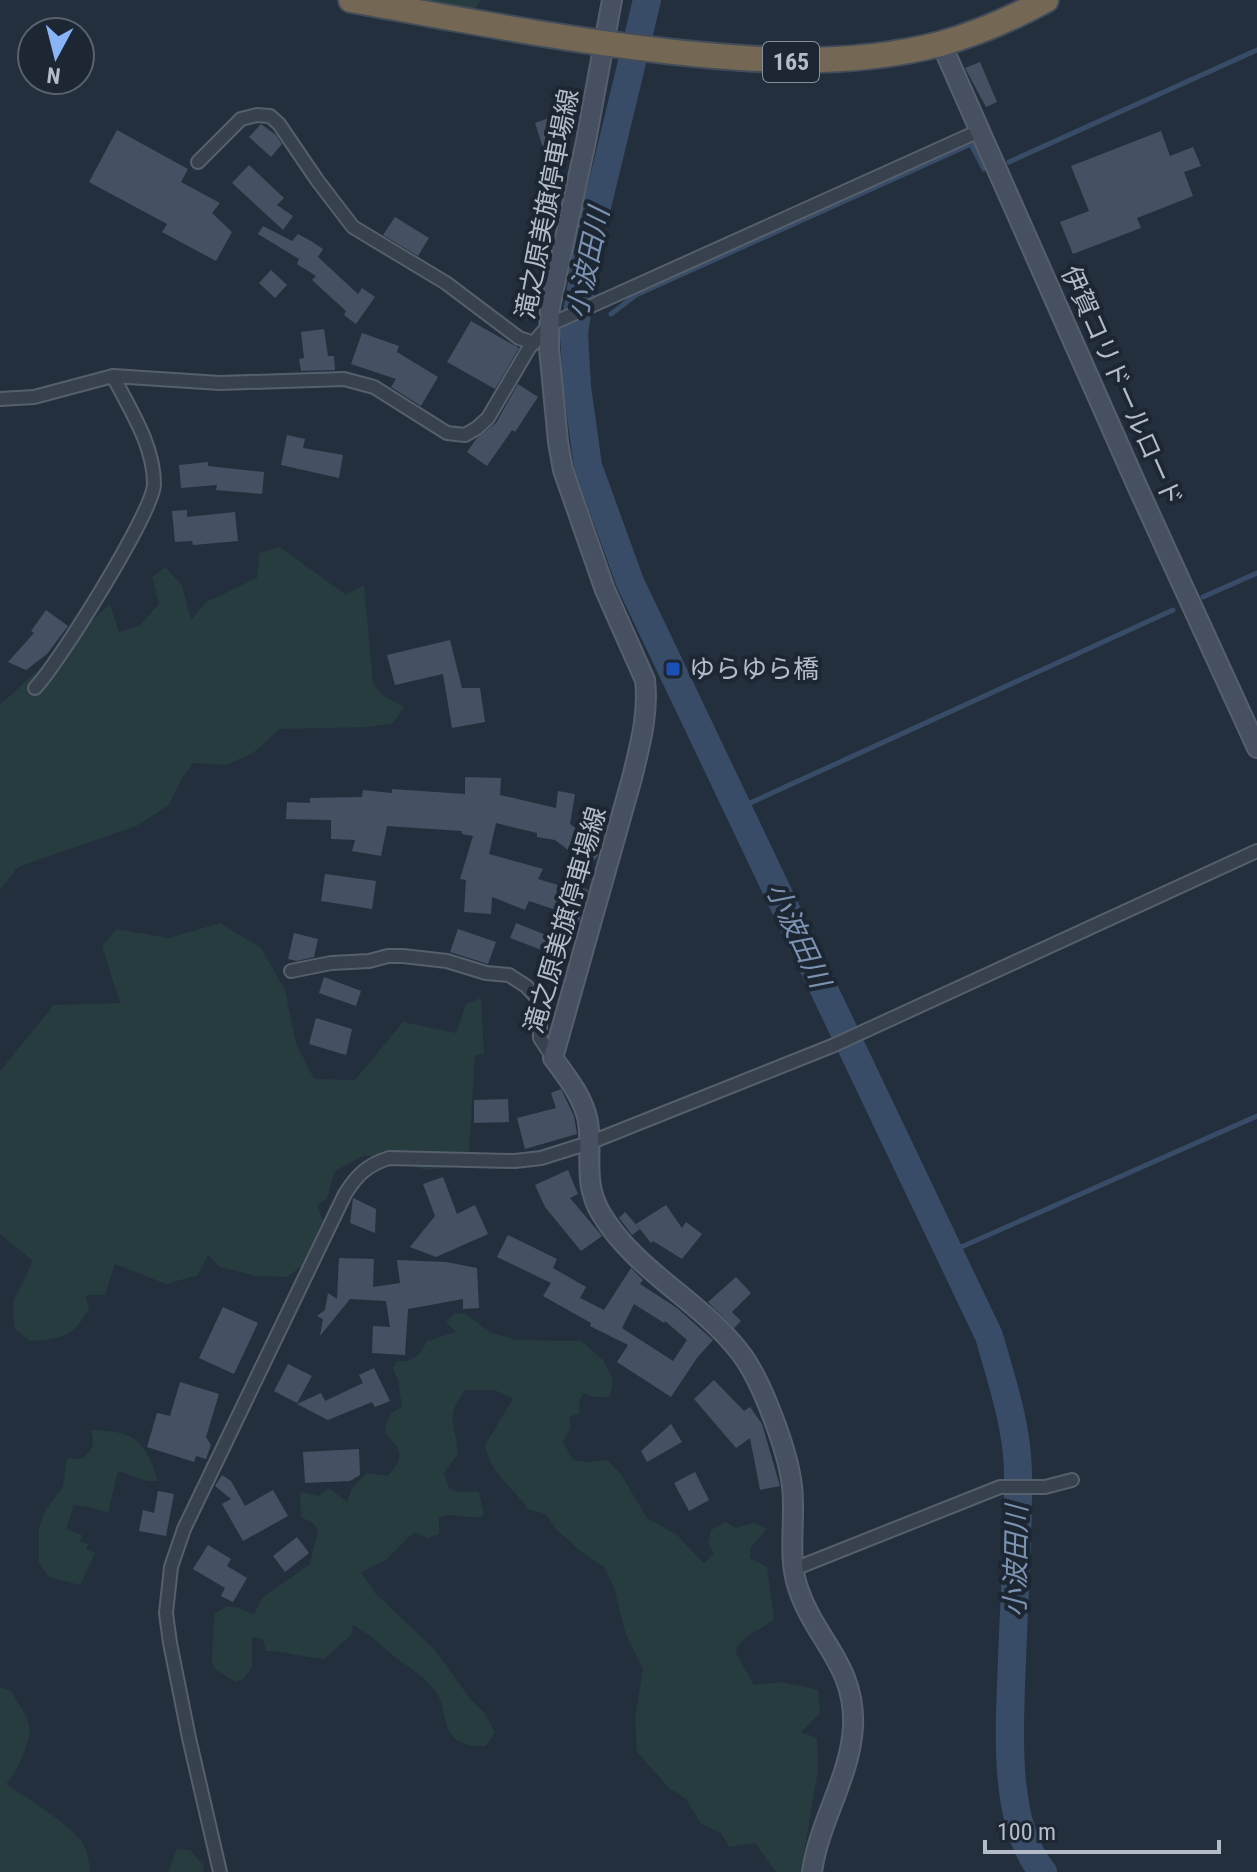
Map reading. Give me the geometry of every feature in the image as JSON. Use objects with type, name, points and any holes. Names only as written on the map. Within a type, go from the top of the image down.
[{"type":"highway","name":"165","points":[[351,0],[610,44],[760,61],[810,62],[941,43],[1017,16],[1046,0]]},
{"type":"main road","name":"滝之原美旗停車場線","points":[[612,0],[610,44],[556,277],[556,427],[563,470],[605,590],[645,680],[647,695],[643,733],[632,778],[553,1058],[580,1100],[587,1120],[589,1187],[593,1201],[616,1238],[741,1352],[753,1372],[780,1439],[792,1486],[794,1569],[804,1602],[842,1665],[849,1687],[853,1725],[849,1761],[819,1834],[812,1872]]},
{"type":"main road","name":"伊賀コリドールロード","points":[[941,43],[1257,748]]},
{"type":"street","points":[[198,162],[241,119],[270,116],[279,124],[353,227],[446,283],[519,338],[534,343]]},
{"type":"street","points":[[0,399],[34,397],[113,376],[220,383],[344,379],[374,387],[447,433],[465,435],[488,418],[534,343],[557,322],[979,131]]},
{"type":"street","points":[[35,688],[45,678],[90,608],[136,528],[154,485],[148,447],[113,376]]},
{"type":"street","points":[[220,1872],[170,1643],[166,1613],[171,1567],[184,1529],[345,1194],[358,1173],[371,1164],[389,1158],[515,1161],[541,1158],[589,1143],[832,1046],[1257,851]]},
{"type":"street","points":[[291,971],[331,963],[403,956],[447,961],[486,973],[509,975],[535,993],[540,1001],[540,1038],[553,1058]]},
{"type":"street","points":[[794,1569],[1000,1487],[1045,1487],[1072,1480]]},
{"type":"green space","points":[[393,0],[480,0],[466,28],[444,32],[407,24]]},
{"type":"green space","points":[[280,547],[346,595],[364,585],[373,683],[382,695],[404,707],[393,723],[369,727],[280,729],[253,753],[226,765],[194,763],[168,806],[136,826],[18,867],[0,890],[0,705],[110,604],[119,632],[139,626],[159,604],[152,577],[165,567],[182,585],[191,620],[206,602],[257,578],[259,553]]},
{"type":"green space","points":[[220,923],[261,948],[285,990],[296,1043],[314,1079],[355,1080],[403,1022],[456,1033],[466,1004],[481,998],[484,1053],[475,1056],[469,1152],[455,1167],[427,1170],[365,1155],[335,1171],[327,1198],[317,1206],[323,1220],[303,1265],[287,1277],[256,1276],[220,1267],[208,1255],[198,1275],[166,1284],[115,1264],[105,1295],[86,1295],[89,1309],[77,1326],[65,1335],[30,1341],[14,1328],[13,1302],[33,1261],[0,1234],[0,1071],[54,1005],[120,1003],[102,946],[117,929],[169,938]]},
{"type":"green space","points":[[455,1313],[465,1314],[492,1333],[516,1340],[581,1341],[603,1360],[613,1380],[610,1397],[593,1397],[583,1393],[579,1402],[580,1413],[569,1417],[571,1428],[563,1442],[573,1460],[607,1460],[620,1473],[647,1518],[677,1535],[704,1564],[714,1553],[708,1543],[711,1530],[725,1522],[736,1528],[753,1523],[767,1529],[751,1547],[750,1558],[767,1567],[774,1619],[748,1636],[735,1651],[754,1685],[782,1682],[818,1690],[820,1713],[801,1732],[817,1738],[818,1770],[801,1872],[776,1872],[755,1843],[729,1847],[721,1833],[701,1824],[686,1799],[669,1788],[637,1752],[635,1718],[643,1669],[626,1635],[614,1588],[604,1567],[579,1550],[555,1528],[546,1514],[528,1509],[492,1465],[485,1445],[513,1399],[495,1390],[465,1390],[453,1414],[458,1454],[444,1473],[449,1488],[457,1492],[479,1492],[484,1516],[439,1517],[439,1534],[428,1538],[414,1532],[386,1560],[361,1572],[375,1593],[435,1650],[471,1700],[484,1712],[495,1732],[486,1746],[458,1741],[447,1726],[439,1697],[433,1688],[353,1625],[351,1635],[324,1659],[266,1651],[263,1639],[252,1637],[252,1667],[243,1679],[235,1682],[215,1669],[212,1662],[214,1614],[227,1606],[254,1615],[262,1598],[310,1564],[318,1530],[313,1523],[301,1517],[300,1492],[319,1496],[329,1488],[347,1502],[352,1488],[366,1473],[387,1476],[397,1464],[398,1449],[385,1434],[389,1417],[402,1407],[393,1369],[397,1361],[415,1357],[427,1341],[456,1332],[446,1322]]},
{"type":"green space","points":[[91,1430],[118,1432],[136,1440],[148,1455],[158,1481],[148,1481],[118,1471],[108,1513],[74,1505],[66,1529],[82,1535],[80,1541],[88,1544],[86,1549],[95,1553],[80,1585],[49,1577],[39,1563],[39,1527],[45,1511],[63,1487],[67,1458],[81,1459],[90,1450],[93,1443]]},
{"type":"green space","points":[[0,1687],[11,1691],[29,1725],[22,1757],[6,1784],[76,1835],[86,1849],[90,1872],[0,1872]]},
{"type":"green space","points":[[177,1849],[190,1850],[204,1866],[203,1872],[168,1872]]},
{"type":"building","points":[[980,62],[997,102],[986,107],[965,68]]},
{"type":"building","points":[[552,117],[562,145],[544,151],[535,123]]},
{"type":"building","points":[[261,124],[282,144],[271,157],[249,137]]},
{"type":"building","points":[[117,130],[188,169],[181,182],[220,203],[212,213],[232,232],[216,261],[162,232],[167,224],[89,182]]},
{"type":"building","points":[[1161,131],[1170,156],[1193,147],[1201,166],[1184,172],[1193,196],[1137,218],[1141,228],[1073,254],[1060,222],[1089,211],[1071,166]]},
{"type":"building","points":[[249,165],[284,198],[277,205],[293,216],[283,230],[232,183]]},
{"type":"building","points":[[395,217],[429,238],[418,256],[383,235]]},
{"type":"building","points":[[263,226],[292,241],[298,234],[311,241],[323,249],[318,257],[358,294],[362,288],[375,297],[356,324],[312,280],[316,276],[297,264],[299,259],[258,234]]},
{"type":"building","points":[[271,270],[287,285],[275,298],[259,283]]},
{"type":"building","points":[[471,321],[519,348],[495,389],[447,362]]},
{"type":"building","points":[[324,329],[328,356],[334,356],[335,370],[301,371],[299,359],[304,358],[301,332]]},
{"type":"building","points":[[362,333],[399,346],[397,352],[438,377],[421,406],[391,387],[396,379],[351,364]]},
{"type":"building","points":[[518,384],[538,397],[487,466],[467,452],[477,438],[496,423]]},
{"type":"building","points":[[287,435],[305,439],[303,448],[343,455],[339,478],[281,465]]},
{"type":"building","points":[[208,462],[208,466],[264,472],[262,494],[216,490],[217,485],[181,488],[179,465]]},
{"type":"building","points":[[187,510],[187,517],[235,512],[238,541],[193,545],[192,541],[175,542],[172,511]]},
{"type":"building","points":[[46,610],[68,626],[47,654],[26,670],[8,662],[34,633],[31,631]]},
{"type":"building","points":[[450,640],[462,688],[480,688],[485,722],[452,728],[443,674],[395,685],[387,655]]},
{"type":"building","points":[[465,777],[501,778],[500,795],[556,808],[558,791],[575,794],[570,824],[600,847],[598,856],[589,866],[555,840],[496,823],[489,854],[543,869],[538,879],[574,890],[576,885],[588,890],[576,932],[561,926],[565,913],[529,901],[525,910],[492,897],[491,914],[464,912],[466,880],[460,879],[473,836],[462,834],[462,831],[387,826],[381,856],[352,851],[355,840],[331,839],[331,820],[286,819],[287,802],[310,803],[310,798],[362,797],[363,790],[465,794]]},
{"type":"building","points":[[325,874],[376,881],[372,909],[321,901]]},
{"type":"building","points":[[516,923],[556,939],[550,953],[510,938]]},
{"type":"building","points":[[458,929],[496,942],[488,964],[450,952]]},
{"type":"building","points":[[294,933],[318,939],[314,957],[297,961],[288,959]]},
{"type":"building","points":[[324,977],[361,991],[356,1006],[319,993]]},
{"type":"building","points":[[316,1018],[352,1029],[346,1055],[309,1044]]},
{"type":"building","points":[[561,1089],[574,1116],[577,1134],[525,1149],[517,1118],[556,1108],[551,1093]]},
{"type":"building","points":[[508,1099],[509,1122],[474,1123],[474,1100]]},
{"type":"building","points":[[568,1170],[578,1194],[570,1198],[602,1236],[581,1251],[545,1207],[535,1185]]},
{"type":"building","points":[[443,1177],[457,1214],[475,1205],[488,1234],[436,1257],[410,1247],[435,1216],[423,1184]]},
{"type":"building","points":[[353,1198],[376,1209],[375,1233],[350,1223]]},
{"type":"building","points":[[666,1205],[682,1228],[686,1222],[702,1234],[682,1259],[653,1241],[651,1243],[636,1224]]},
{"type":"building","points":[[625,1212],[640,1229],[632,1235],[619,1218]]},
{"type":"building","points":[[508,1235],[557,1259],[553,1268],[586,1287],[580,1298],[604,1310],[631,1268],[643,1280],[640,1284],[677,1308],[713,1340],[671,1397],[617,1362],[628,1345],[590,1326],[591,1323],[543,1296],[551,1283],[497,1257]],"holes":[[[634,1304],[687,1340],[673,1361],[622,1328]]]},
{"type":"building","points":[[339,1258],[374,1259],[373,1287],[400,1283],[397,1260],[446,1262],[477,1268],[479,1308],[463,1309],[463,1299],[408,1309],[405,1355],[372,1353],[373,1326],[390,1327],[386,1301],[350,1299],[320,1336],[323,1319],[317,1316],[325,1310],[328,1293],[337,1299]]},
{"type":"building","points":[[736,1277],[751,1293],[732,1312],[741,1321],[734,1328],[708,1302]]},
{"type":"building","points":[[223,1307],[258,1323],[234,1374],[199,1358]]},
{"type":"building","points":[[288,1364],[312,1376],[297,1403],[274,1391]]},
{"type":"building","points":[[374,1368],[390,1401],[375,1407],[372,1402],[328,1420],[297,1404],[321,1393],[325,1401],[363,1383],[359,1375]]},
{"type":"building","points":[[714,1380],[744,1411],[750,1407],[762,1424],[780,1486],[760,1490],[750,1438],[736,1448],[694,1399]]},
{"type":"building","points":[[180,1382],[219,1394],[206,1437],[211,1445],[206,1459],[196,1456],[194,1462],[147,1447],[157,1413],[170,1416]]},
{"type":"building","points":[[671,1424],[682,1442],[647,1462],[641,1451]]},
{"type":"building","points":[[359,1449],[360,1475],[350,1481],[305,1483],[303,1452]]},
{"type":"building","points":[[695,1472],[709,1500],[689,1511],[674,1483]]},
{"type":"building","points":[[222,1475],[231,1481],[245,1506],[273,1490],[288,1516],[243,1541],[222,1504],[231,1499],[215,1486]]},
{"type":"building","points":[[158,1491],[174,1494],[166,1536],[139,1531],[143,1510],[154,1513]]},
{"type":"building","points":[[297,1537],[309,1553],[285,1572],[273,1556]]},
{"type":"building","points":[[208,1545],[231,1559],[227,1566],[247,1578],[233,1602],[221,1596],[225,1588],[193,1569]]},
{"type":"waterway","name":"小波田川","points":[[647,0],[588,244],[574,333],[577,387],[588,466],[630,582],[989,1336],[1012,1420],[1018,1472],[1011,1770],[1020,1826],[1043,1872]]},
{"type":"waterway","points":[[1009,162],[1257,50]]},
{"type":"waterway","points":[[611,314],[636,295],[971,144],[984,169]]},
{"type":"waterway","points":[[1203,597],[1257,573]]},
{"type":"waterway","points":[[737,809],[1173,610]]},
{"type":"waterway","points":[[950,1252],[1257,1116]]},
{"type":"place","name":"ゆらゆら橋","points":[[673,669]]}]
